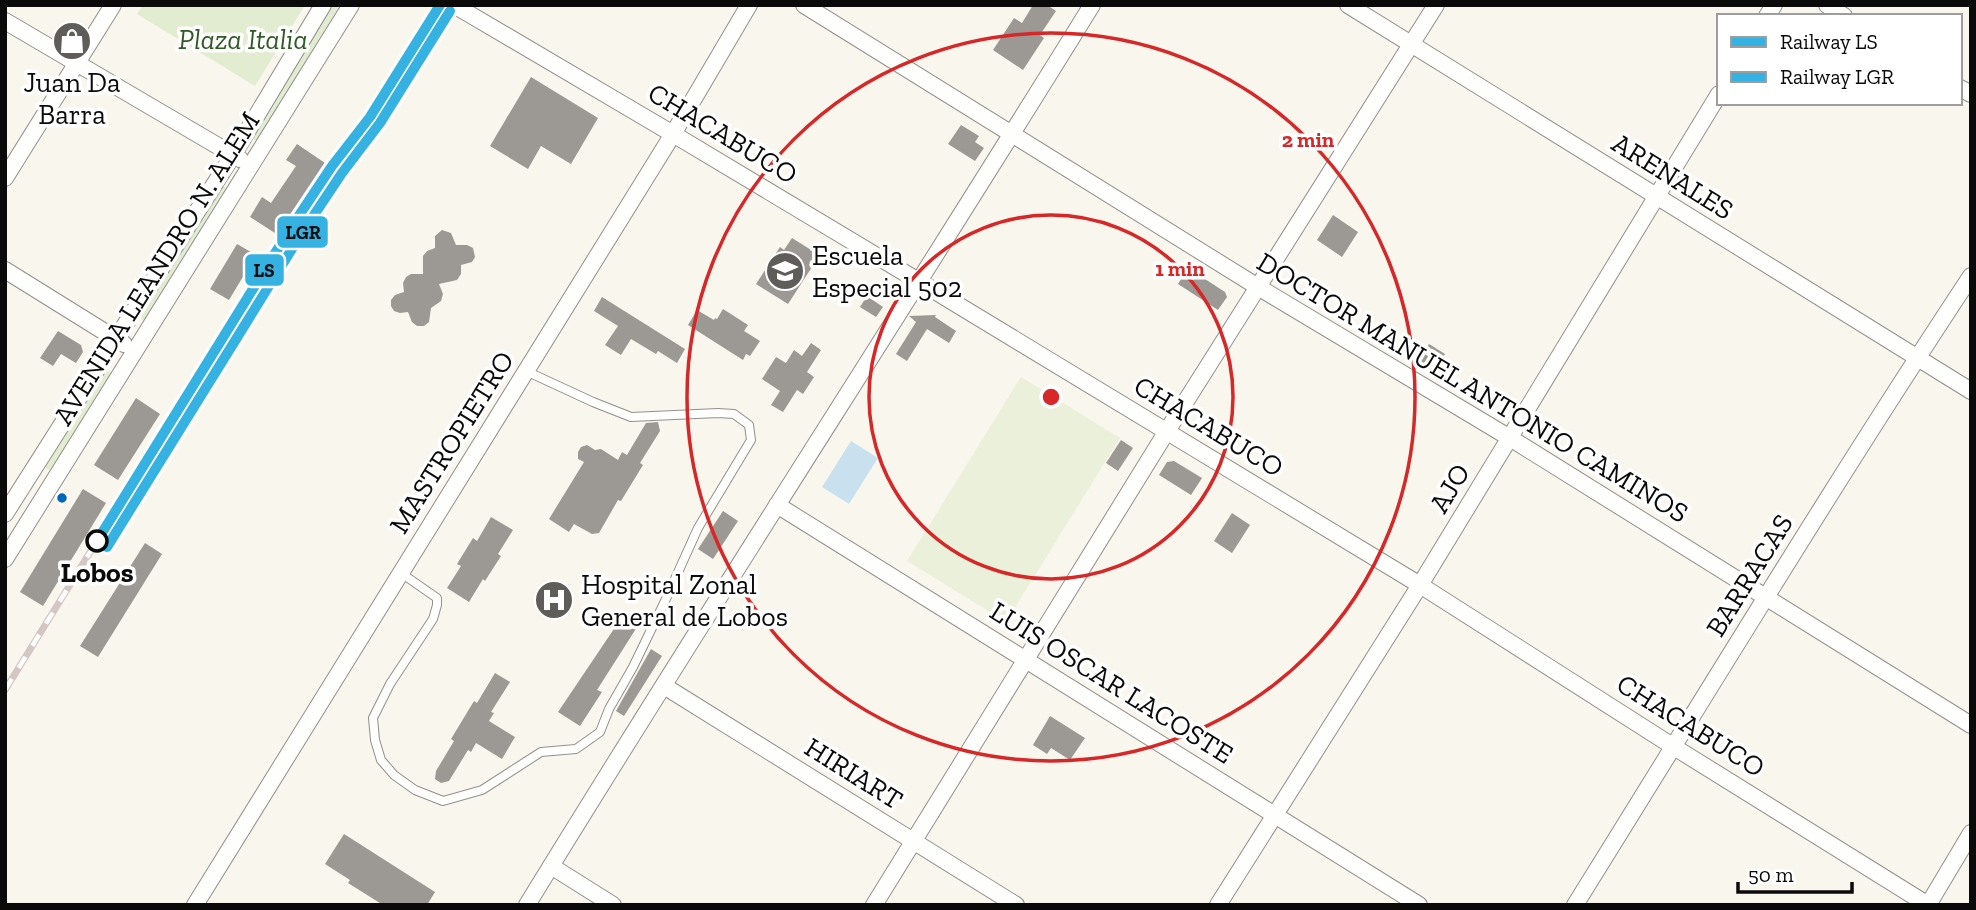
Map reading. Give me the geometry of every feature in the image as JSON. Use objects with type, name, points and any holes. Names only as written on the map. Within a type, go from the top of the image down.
[{"type":"street","points":[[5,178],[113,5]]},
{"type":"street","name":"AVENIDA LEANDRO N. ALEM","points":[[5,514],[233,155],[323,5]]},
{"type":"street","name":"AVENIDA LEANDRO N. ALEM","points":[[5,559],[351,5]]},
{"type":"street","name":"MASTROPIETRO","points":[[195,905],[673,134],[750,5]]},
{"type":"street","name":"DOCTOR MANUEL ANTONIO CAMINOS","points":[[804,5],[1258,286],[1510,438],[1971,725]]},
{"type":"street","points":[[527,905],[1092,5]]},
{"type":"street","name":"ARENALES","points":[[1348,5],[1971,391]]},
{"type":"street","points":[[874,905],[1167,431],[1436,5]]},
{"type":"street","name":"CHACABUCO","points":[[455,6],[920,282],[1420,585],[1928,905]]},
{"type":"street","points":[[5,21],[251,166]]},
{"type":"street","name":"AJO","points":[[1218,905],[1420,585],[1717,97]]},
{"type":"street","points":[[5,271],[135,351]]},
{"type":"street","name":"BARRACAS","points":[[1575,905],[1917,357],[1971,276]]},
{"type":"street","points":[[29,476],[49,488]]},
{"type":"street","name":"LUIS OSCAR LACOSTE","points":[[777,505],[1419,905]]},
{"type":"street","name":"HIRIART","points":[[664,686],[1016,905]]},
{"type":"street","points":[[1928,905],[1971,833]]},
{"type":"street","points":[[551,866],[612,905]]},
{"type":"lane","points":[[401,573],[437,598],[437,605],[433,619],[390,684],[373,718],[374,740],[381,760],[394,775],[415,790],[443,801],[482,790],[541,752],[576,749],[600,732],[698,528],[751,440],[749,425],[734,414],[631,417],[526,371]]},
{"type":"green space","name":"Plaza Italia","points":[[143,5],[305,5],[255,86],[137,14]]},
{"type":"green space","points":[[333,5],[340,5],[259,139],[254,140],[253,136]]},
{"type":"green space","points":[[221,187],[225,187],[226,191],[145,321],[142,320],[141,316]]},
{"type":"green space","points":[[110,371],[112,375],[51,469],[47,470],[46,466],[106,372]]},
{"type":"green space","points":[[1021,377],[1120,438],[1006,622],[907,561]]},
{"type":"water","points":[[851,441],[878,458],[849,504],[822,487]]},
{"type":"building","points":[[1033,5],[1047,5],[1056,11],[1040,35],[1044,38],[1023,70],[993,50],[1014,18],[1022,23]]},
{"type":"building","points":[[531,77],[598,118],[571,164],[541,146],[528,169],[490,146]]},
{"type":"building","points":[[961,125],[979,136],[975,142],[984,148],[975,161],[948,144]]},
{"type":"building","points":[[297,144],[325,163],[278,235],[250,217],[262,197],[271,203],[296,166],[286,160]]},
{"type":"building","points":[[1333,215],[1358,232],[1342,257],[1317,240]]},
{"type":"building","points":[[442,230],[451,233],[456,245],[473,248],[475,257],[472,262],[461,265],[461,274],[457,280],[439,284],[443,294],[441,301],[431,308],[429,322],[424,326],[417,326],[408,312],[394,311],[391,300],[395,295],[404,292],[403,283],[406,277],[423,274],[423,256],[435,248],[435,236]]},
{"type":"building","points":[[792,238],[816,253],[809,265],[812,267],[788,304],[756,284],[780,247],[784,250]]},
{"type":"building","points":[[237,244],[256,255],[229,300],[210,289]]},
{"type":"building","points":[[1188,268],[1225,292],[1227,297],[1218,310],[1178,284]]},
{"type":"building","points":[[867,296],[883,307],[876,317],[860,307]]},
{"type":"building","points":[[602,297],[685,349],[677,363],[631,339],[621,355],[605,345],[618,326],[594,311]]},
{"type":"building","points":[[723,309],[748,325],[744,331],[760,341],[750,356],[746,354],[743,360],[688,325],[697,310],[714,320]]},
{"type":"building","points":[[936,315],[935,317],[956,331],[949,343],[927,329],[907,361],[896,354],[916,322],[909,316]]},
{"type":"building","points":[[58,331],[81,345],[83,352],[76,363],[61,354],[53,366],[40,358]]},
{"type":"building","points":[[811,343],[821,350],[807,372],[814,377],[803,394],[797,390],[783,412],[771,405],[780,391],[762,379],[776,357],[786,363],[794,350],[802,356]]},
{"type":"building","points":[[1429,344],[1445,354],[1433,373],[1417,363]]},
{"type":"building","points":[[136,398],[160,414],[118,480],[94,465]]},
{"type":"building","points":[[658,422],[660,431],[640,463],[643,465],[599,533],[592,534],[574,524],[569,532],[549,519],[584,462],[578,459],[581,447],[587,445],[595,450],[601,449],[618,460],[622,452],[627,455],[646,423]]},
{"type":"building","points":[[1121,440],[1133,448],[1118,471],[1106,463]]},
{"type":"building","points":[[1174,461],[1202,478],[1191,495],[1159,475],[1167,462]]},
{"type":"building","points":[[83,489],[106,503],[43,606],[20,592]]},
{"type":"building","points":[[723,511],[738,521],[713,559],[698,549]]},
{"type":"building","points":[[1232,513],[1250,525],[1232,553],[1214,541]]},
{"type":"building","points":[[491,517],[513,530],[498,554],[501,556],[469,602],[447,588],[461,566],[457,564],[473,538],[477,541]]},
{"type":"building","points":[[145,543],[162,554],[98,657],[80,646]]},
{"type":"building","points":[[624,614],[639,624],[597,690],[602,692],[580,726],[558,712]]},
{"type":"building","points":[[651,649],[662,656],[624,716],[616,711]]},
{"type":"building","points":[[495,673],[510,682],[491,712],[494,713],[489,721],[515,737],[502,759],[476,743],[471,752],[468,750],[449,781],[441,783],[435,779],[436,771],[454,741],[451,739]]},
{"type":"building","points":[[1050,716],[1085,738],[1070,760],[1051,748],[1047,754],[1033,745]]},
{"type":"building","points":[[344,834],[435,892],[427,905],[383,905],[348,883],[350,880],[325,864]]},
{"type":"railway","points":[[5,690],[97,541]]},
{"type":"rail line","name":"LS","points":[[97,541],[290,229],[332,166],[370,117],[440,5]]},
{"type":"rail line","name":"LGR","points":[[107,547],[300,236],[342,173],[380,123],[450,11]]},
{"type":"place","name":"Juan Da Barra","points":[[72,41]]},
{"type":"place","name":"Escuela Especial 502","points":[[785,271]]},
{"type":"place","name":"Lobos","points":[[97,541]]},
{"type":"place","name":"Hospital Zonal General de Lobos","points":[[554,600]]}]
